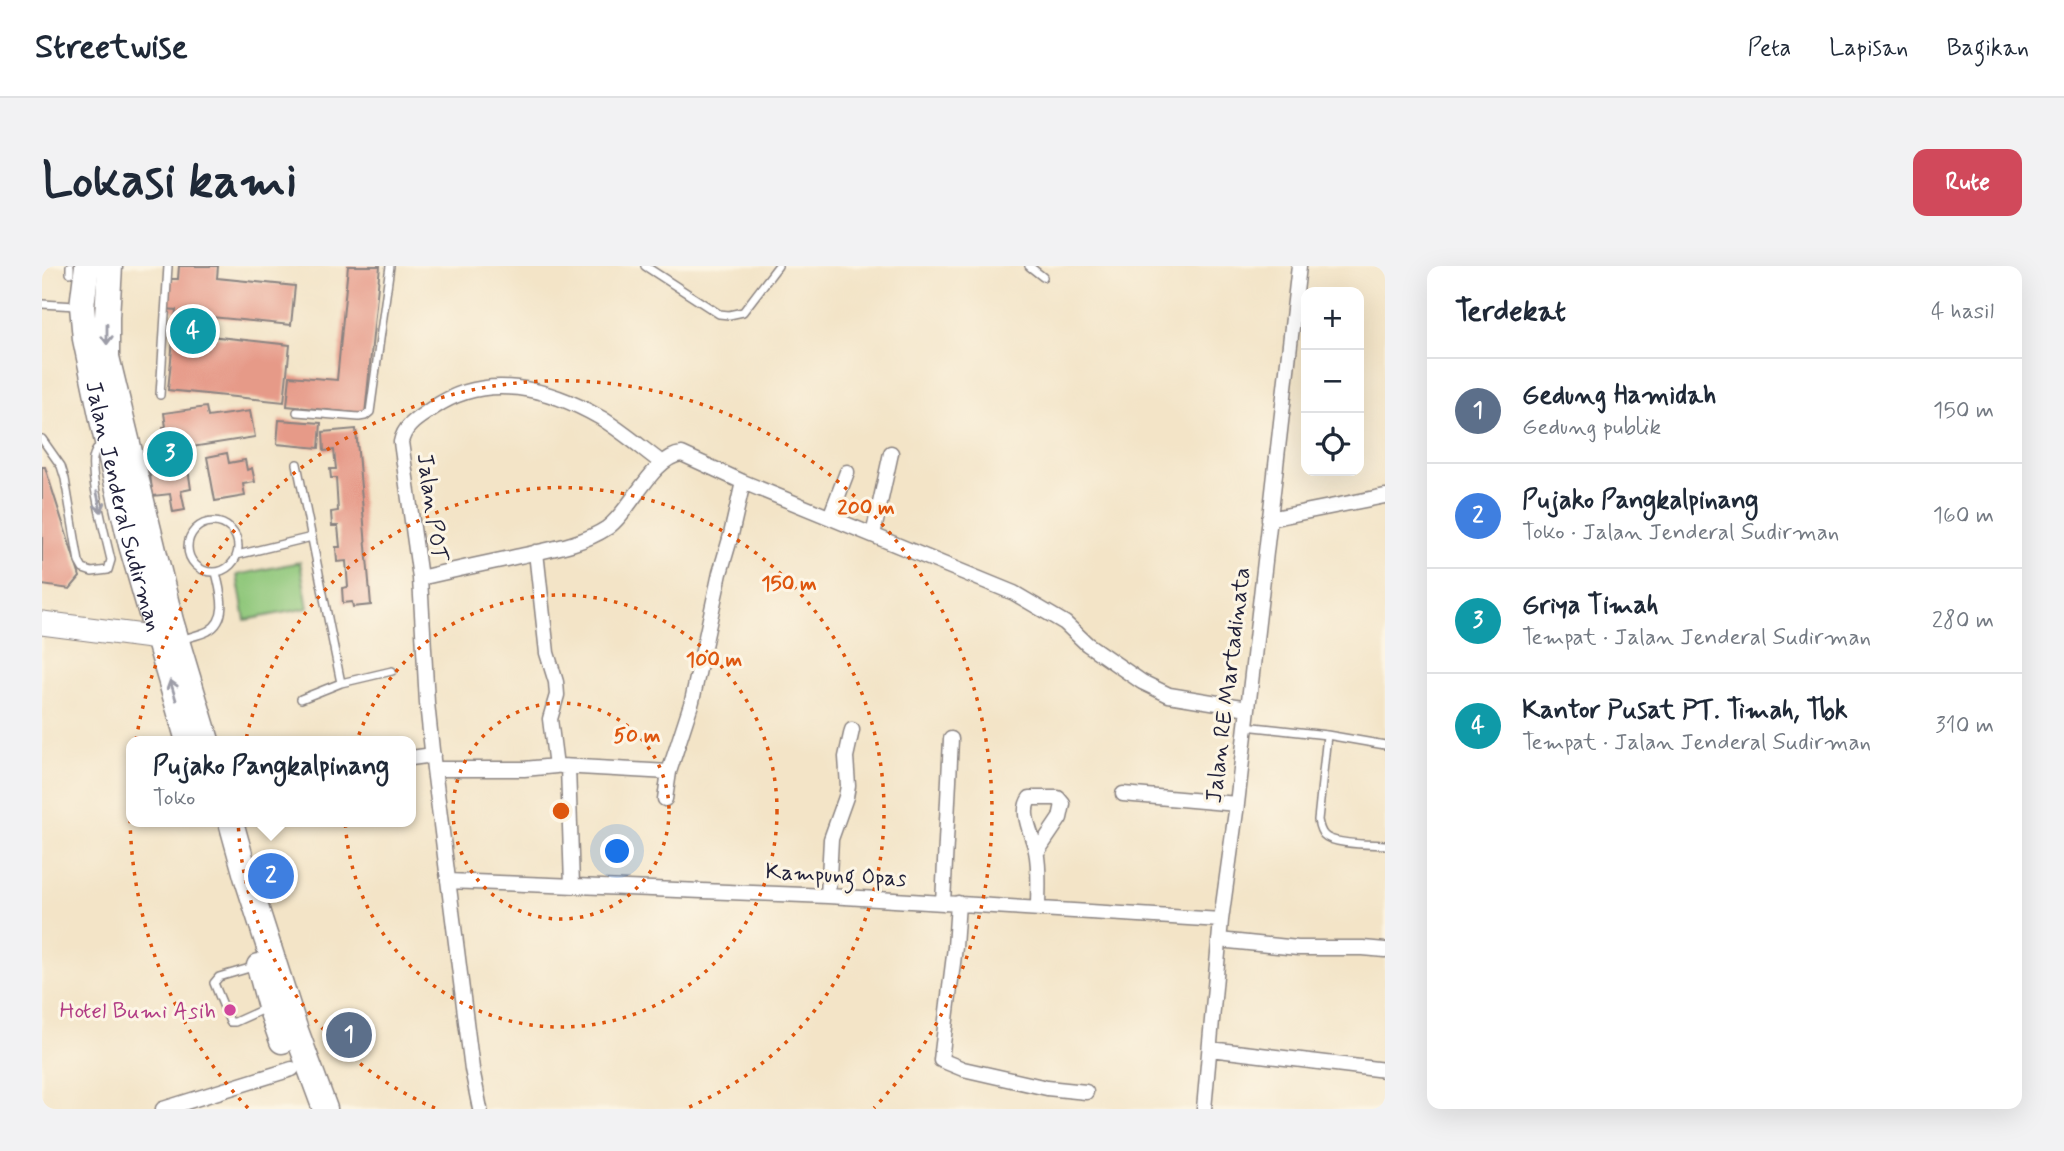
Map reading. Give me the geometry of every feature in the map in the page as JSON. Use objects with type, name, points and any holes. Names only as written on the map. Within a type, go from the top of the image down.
[{"type":"highway","name":"Jalan Jenderal Sudirman","points":[[110,266],[107,357],[187,736]]},
{"type":"highway","name":"Jalan Jenderal Sudirman","points":[[76,268],[85,339],[131,545],[205,736]]},
{"type":"highway","points":[[215,827],[267,965],[270,1007],[300,1074],[325,1109]]},
{"type":"highway","points":[[232,827],[267,965],[300,1074],[306,1109]]},
{"type":"main road","points":[[42,623],[167,639]]},
{"type":"street","name":"Jalan RE Martadinata","points":[[1204,1109],[1221,920],[1237,804],[1299,266]]},
{"type":"street","name":"Jalan POT","points":[[480,1109],[472,1069],[433,762],[420,578],[401,442],[409,424],[446,399],[494,387],[530,388],[601,418],[662,463]]},
{"type":"street","points":[[873,535],[891,453]]},
{"type":"street","points":[[420,578],[571,545],[601,532],[613,523],[662,463],[682,454],[743,482],[1014,593],[1065,623],[1087,644],[1142,682],[1169,695],[1248,708]]},
{"type":"street","points":[[830,517],[847,472]]},
{"type":"street","points":[[665,799],[669,772],[692,701],[743,482]]},
{"type":"street","points":[[1269,519],[1385,496]]},
{"type":"street","points":[[536,552],[547,653],[556,682],[557,695],[550,719],[562,766],[572,885]]},
{"type":"street","points":[[828,896],[831,839],[846,797],[848,786],[845,757],[852,730]]},
{"type":"street","points":[[951,739],[950,903],[953,958],[941,1059],[964,1069],[1047,1088],[1086,1092]]},
{"type":"street","points":[[416,759],[524,769],[562,766],[669,772]]},
{"type":"street","points":[[1123,794],[1237,804]]},
{"type":"street","points":[[1037,852],[1038,908]]},
{"type":"street","name":"Kampung Opas","points":[[448,881],[828,896],[1221,920]]},
{"type":"street","points":[[1219,940],[1298,948],[1385,950]]},
{"type":"street","points":[[1210,1049],[1385,1070]]},
{"type":"street","points":[[163,1109],[300,1074]]},
{"type":"lane","points":[[160,395],[168,266]]},
{"type":"lane","points":[[297,412],[365,416],[370,412],[390,266]]},
{"type":"lane","points":[[645,266],[719,314],[729,316],[743,312],[778,266]]},
{"type":"lane","points":[[1029,266],[1043,277]]},
{"type":"lane","points":[[42,304],[82,306]]},
{"type":"lane","points":[[42,439],[61,466],[65,479],[79,562],[83,569],[92,572],[108,570],[111,560],[92,461],[96,449],[106,439]]},
{"type":"lane","points":[[297,464],[341,683]]},
{"type":"lane","points":[[215,521],[232,529],[239,546],[232,564],[216,572],[198,567],[188,552],[191,534],[197,527],[215,521]]},
{"type":"lane","points":[[237,555],[312,537]]},
{"type":"lane","points":[[167,639],[209,630],[215,625],[223,607],[216,572]]},
{"type":"lane","points":[[301,699],[341,683],[392,671]]},
{"type":"lane","points":[[1244,726],[1327,735],[1385,745]]},
{"type":"lane","points":[[1327,735],[1318,820],[1324,836],[1333,841],[1385,845]]},
{"type":"lane","points":[[267,965],[219,977],[214,983],[230,1022],[270,1007]]},
{"type":"green space","points":[[300,562],[308,608],[245,620],[237,575]]},
{"type":"building","points":[[179,266],[218,266],[217,278],[295,286],[291,325],[212,317],[210,336],[290,345],[284,402],[168,390],[176,310],[166,309],[169,279],[178,279]]},
{"type":"building","points":[[348,266],[380,266],[365,414],[287,406],[290,376],[337,380]]},
{"type":"building","points":[[206,407],[208,417],[250,411],[255,437],[185,448],[191,489],[181,491],[185,510],[173,512],[170,494],[153,496],[148,461],[156,459],[153,442],[165,440],[164,413]]},
{"type":"building","points":[[279,420],[321,423],[319,448],[277,444]]},
{"type":"building","points":[[356,429],[371,605],[353,607],[352,602],[343,603],[342,588],[348,587],[346,561],[337,562],[336,547],[340,547],[338,526],[332,526],[331,512],[338,511],[336,478],[331,478],[330,469],[336,469],[334,450],[324,451],[323,432]]},
{"type":"building","points":[[227,453],[229,463],[245,460],[247,470],[252,468],[255,482],[243,484],[245,496],[215,501],[207,457]]},
{"type":"building","points":[[42,467],[45,467],[80,577],[70,589],[42,585]]},
{"type":"place","name":"Kantor Pusat PT. Timah, Tbk","points":[[193,331]]},
{"type":"place","name":"Griya Timah","points":[[170,454]]},
{"type":"place","name":"Pujako Pangkalpinang","points":[[271,876]]},
{"type":"place","name":"Hotel Bumi Asih","points":[[230,1010]]},
{"type":"place","name":"Gedung Hamidah","points":[[349,1035]]}]
